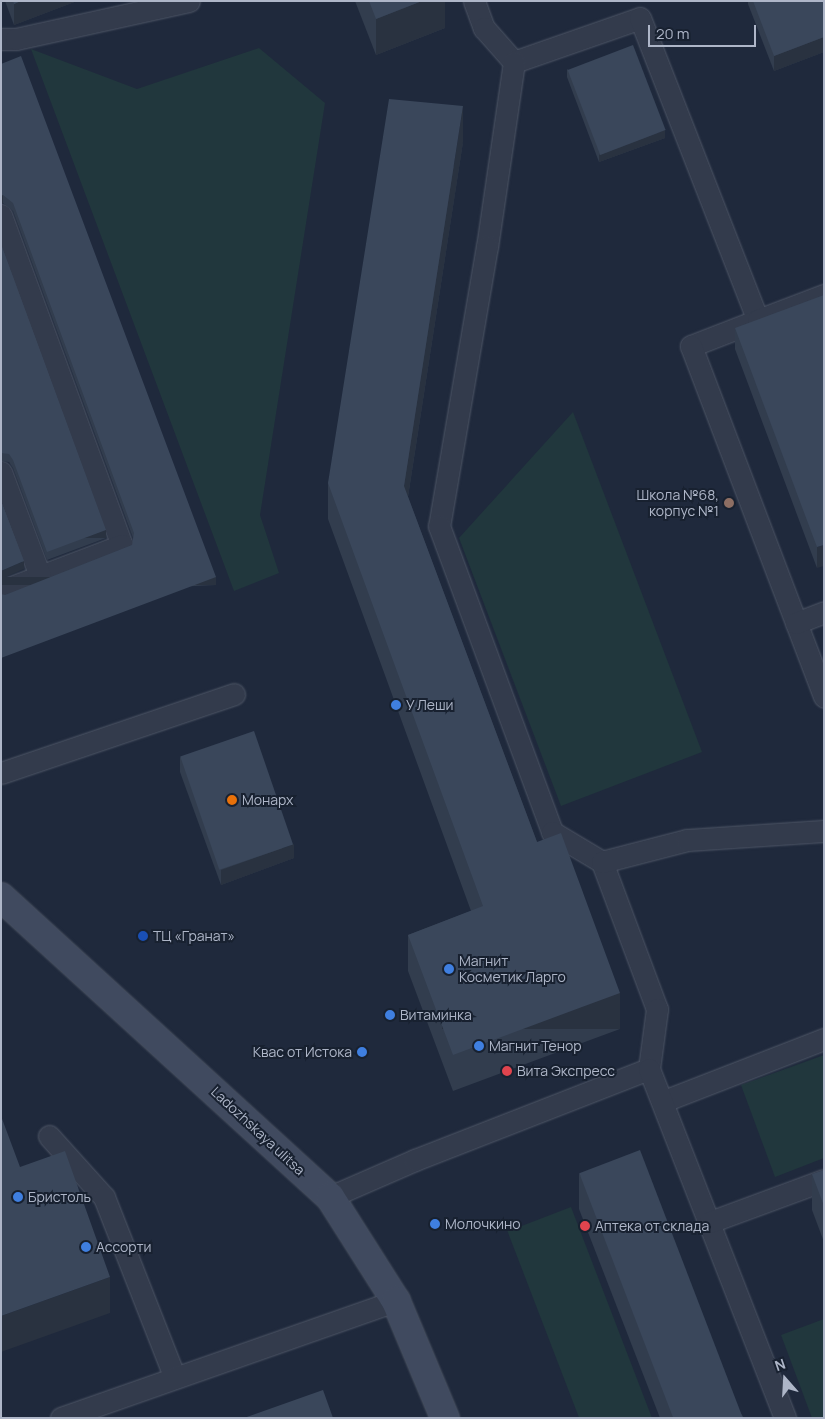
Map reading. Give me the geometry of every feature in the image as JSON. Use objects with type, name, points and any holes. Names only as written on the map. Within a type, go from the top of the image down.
[{"type":"street","name":"Ladozhskaya ulitsa","points":[[1,897],[330,1197],[396,1301],[445,1418]]},
{"type":"lane","points":[[1,39],[16,39],[189,1]]},
{"type":"lane","points":[[474,1],[484,28],[514,62],[487,246],[439,526],[552,832],[602,862],[657,1009],[649,1069],[664,1101],[785,1418]]},
{"type":"lane","points":[[514,62],[640,18],[758,320]]},
{"type":"lane","points":[[1,215],[122,545],[1,591]]},
{"type":"lane","points":[[824,295],[691,346],[824,697]]},
{"type":"lane","points":[[1,472],[40,576]]},
{"type":"lane","points":[[796,623],[824,612]]},
{"type":"lane","points":[[1,773],[234,694]]},
{"type":"lane","points":[[602,862],[687,840],[824,830]]},
{"type":"lane","points":[[664,1101],[824,1039]]},
{"type":"lane","points":[[330,1197],[415,1160],[649,1069]]},
{"type":"lane","points":[[49,1136],[104,1197],[175,1378]]},
{"type":"lane","points":[[710,1222],[824,1180]]},
{"type":"lane","points":[[61,1418],[396,1301]]},
{"type":"green space","points":[[259,48],[325,103],[260,515],[279,573],[234,591],[31,49],[137,89]]},
{"type":"green space","points":[[573,412],[702,752],[561,806],[459,538]]},
{"type":"green space","points":[[824,1055],[824,1158],[775,1177],[741,1085]]},
{"type":"green space","points":[[571,1207],[652,1417],[579,1418],[508,1231]]},
{"type":"green space","points":[[824,1319],[824,1418],[812,1418],[781,1335]]},
{"type":"building","points":[[369,1],[422,1],[376,19]]},
{"type":"building","points":[[753,1],[824,1],[824,37],[774,56]]},
{"type":"building","points":[[633,45],[666,130],[600,155],[568,70]]},
{"type":"building","points":[[21,56],[216,577],[1,658],[1,594],[5,595],[132,545],[134,533],[13,203],[3,195],[1,196],[1,64]]},
{"type":"building","points":[[389,99],[463,106],[404,486],[537,842],[561,833],[620,993],[453,1055],[408,935],[483,906],[328,483]]},
{"type":"building","points":[[1,244],[106,530],[47,552],[13,460],[9,454],[1,453]]},
{"type":"building","points":[[824,295],[824,545],[817,547],[735,328]]},
{"type":"building","points":[[1,501],[24,561],[1,571]]},
{"type":"building","name":"Монарх","points":[[254,731],[293,844],[219,870],[180,756]]},
{"type":"building","points":[[1,1116],[20,1167],[65,1151],[110,1277],[1,1316]]},
{"type":"building","points":[[640,1150],[743,1418],[673,1418],[579,1173]]},
{"type":"building","points":[[824,1170],[824,1206],[812,1174]]},
{"type":"building","points":[[323,1390],[333,1418],[244,1418]]},
{"type":"place","name":"Школа №68, корпус №1","points":[[729,503]]},
{"type":"place","name":"У Леши","points":[[396,705]]},
{"type":"place","name":"Монарх","points":[[232,800]]},
{"type":"place","name":"ТЦ «Гранат»","points":[[143,936]]},
{"type":"place","name":"Магнит Косметик Ларго","points":[[449,969]]},
{"type":"place","name":"Витаминка","points":[[390,1015]]},
{"type":"place","name":"Магнит Тенор","points":[[479,1046]]},
{"type":"place","name":"Квас от Истока","points":[[362,1052]]},
{"type":"place","name":"Вита Экспресс","points":[[507,1071]]},
{"type":"place","name":"Бристоль","points":[[18,1197]]},
{"type":"place","name":"Молочкино","points":[[435,1224]]},
{"type":"place","name":"Аптека от склада","points":[[585,1226]]},
{"type":"place","name":"Ассорти","points":[[86,1247]]}]
